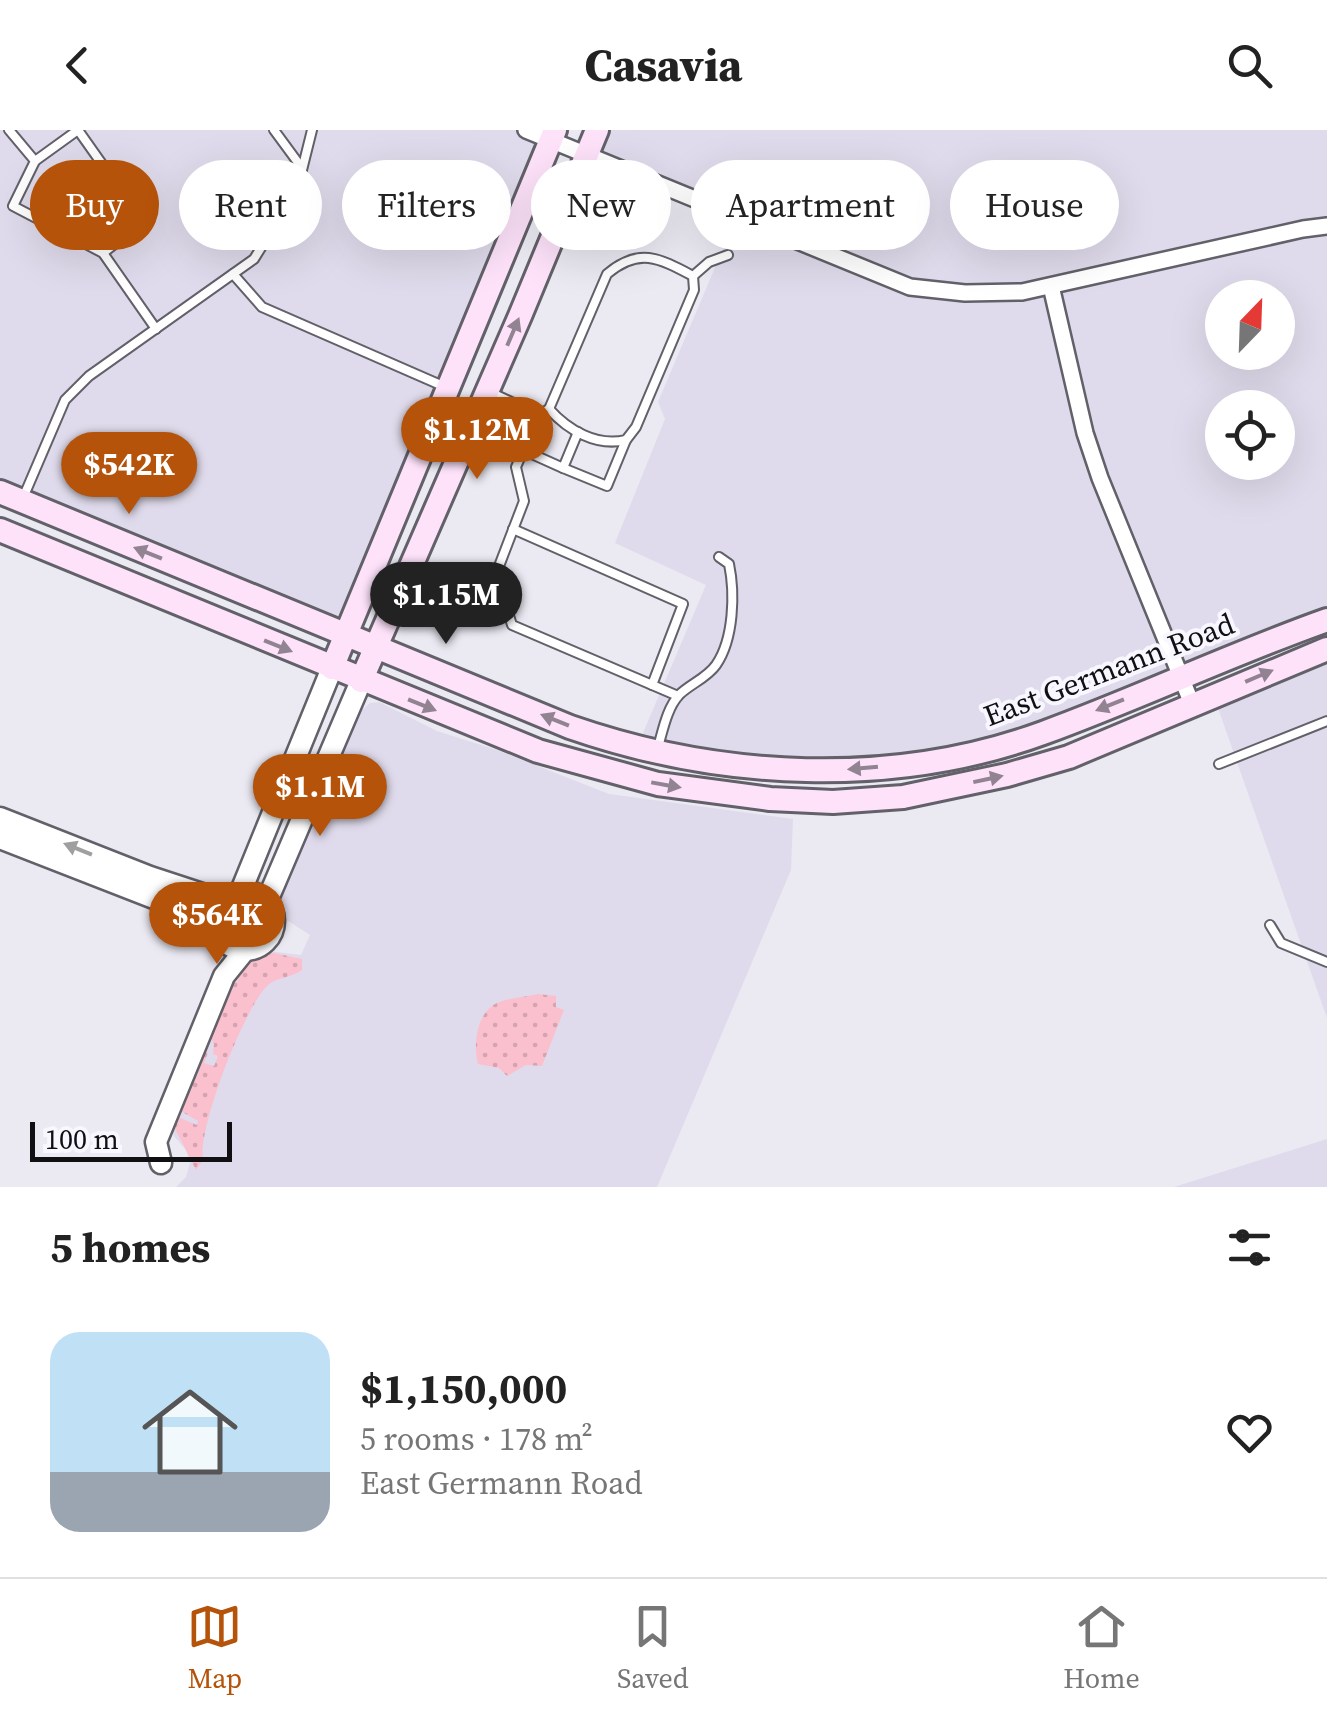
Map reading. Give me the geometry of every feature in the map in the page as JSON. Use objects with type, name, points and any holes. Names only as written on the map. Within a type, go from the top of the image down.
[{"type":"main road","points":[[332,668],[448,388],[565,143],[596,130]]},
{"type":"main road","points":[[361,680],[488,391],[565,143]]},
{"type":"main road","name":"East Germann Road","points":[[11,497],[570,726],[618,743],[747,767],[794,770],[898,764],[990,748],[1040,734],[1327,620]]},
{"type":"main road","name":"East Germann Road","points":[[0,530],[538,750],[658,784],[770,799],[833,802],[903,797],[1007,775],[1069,757],[1327,649]]},
{"type":"main road","points":[[538,750],[566,747],[626,761],[641,760],[657,751]]},
{"type":"street","points":[[526,130],[910,287],[1022,292],[1327,226]]},
{"type":"street","points":[[1051,286],[1085,433],[1100,478],[1192,704]]},
{"type":"street","points":[[224,976],[216,912],[233,894],[332,668]]},
{"type":"street","points":[[267,901],[361,680]]},
{"type":"street","points":[[0,818],[214,898],[260,895],[272,910],[273,929],[262,944],[244,950],[224,976],[156,1142],[161,1163]]},
{"type":"street","points":[[0,838],[195,914],[244,950]]},
{"type":"lane","points":[[9,130],[34,160]]},
{"type":"lane","points":[[36,160],[78,130],[144,222],[102,253]]},
{"type":"lane","points":[[274,130],[296,160]]},
{"type":"lane","points":[[304,160],[312,130]]},
{"type":"lane","points":[[13,206],[30,171]]},
{"type":"lane","points":[[0,201],[102,253],[156,328]]},
{"type":"lane","points":[[11,497],[65,400],[88,376],[254,259],[260,250]]},
{"type":"lane","points":[[693,276],[709,262],[728,255]]},
{"type":"lane","points":[[678,696],[512,625],[496,574],[524,501],[516,467],[539,415],[549,409],[607,274],[621,262],[640,256],[668,262],[693,276]]},
{"type":"lane","points":[[233,274],[262,308],[448,388]]},
{"type":"lane","points":[[523,450],[607,486],[694,290],[693,276]]},
{"type":"lane","points":[[488,391],[539,415]]},
{"type":"lane","points":[[549,409],[564,425],[602,442],[626,440]]},
{"type":"lane","points":[[563,468],[578,432]]},
{"type":"lane","points":[[513,529],[684,604],[652,685]]},
{"type":"lane","points":[[657,751],[678,696],[716,665],[724,644],[734,587],[729,564],[719,557]]},
{"type":"lane","points":[[1219,764],[1327,721]]},
{"type":"lane","points":[[1270,925],[1281,943],[1327,962]]},
{"type":"shaded area","points":[[0,130],[554,130],[542,160],[531,160],[531,186],[511,234],[511,160],[342,160],[342,250],[504,250],[346,634],[0,492]]},
{"type":"shaded area","points":[[597,130],[1327,130],[1327,620],[1040,734],[849,769],[637,747],[706,585],[615,543],[665,419],[658,402],[722,250],[930,250],[930,160],[691,160],[691,199],[671,191],[671,160],[598,160],[586,155]]},
{"type":"shaded area","points":[[1327,663],[1327,1018],[1218,708]]},
{"type":"shaded area","points":[[379,702],[437,731],[609,794],[793,819],[791,870],[657,1187],[176,1187],[186,1177],[190,1163],[171,1126],[244,960],[269,951],[301,955],[310,935],[282,917],[279,893],[296,863],[360,712],[370,703]]},
{"type":"shaded area","points":[[274,953],[302,959],[302,970],[267,986],[246,1019],[215,1097],[203,1160],[196,1170],[173,1125],[178,1117],[197,1125],[198,1121],[179,1110],[204,1051],[208,1053],[204,1063],[214,1066],[218,1056],[213,1054],[210,1037],[233,983],[250,961]]},
{"type":"shaded area","points":[[538,994],[556,996],[556,1007],[564,1010],[542,1066],[526,1065],[507,1076],[499,1068],[478,1064],[476,1039],[484,1014],[501,1001]]},
{"type":"shaded area","points":[[1327,1139],[1327,1187],[1174,1187]]}]
